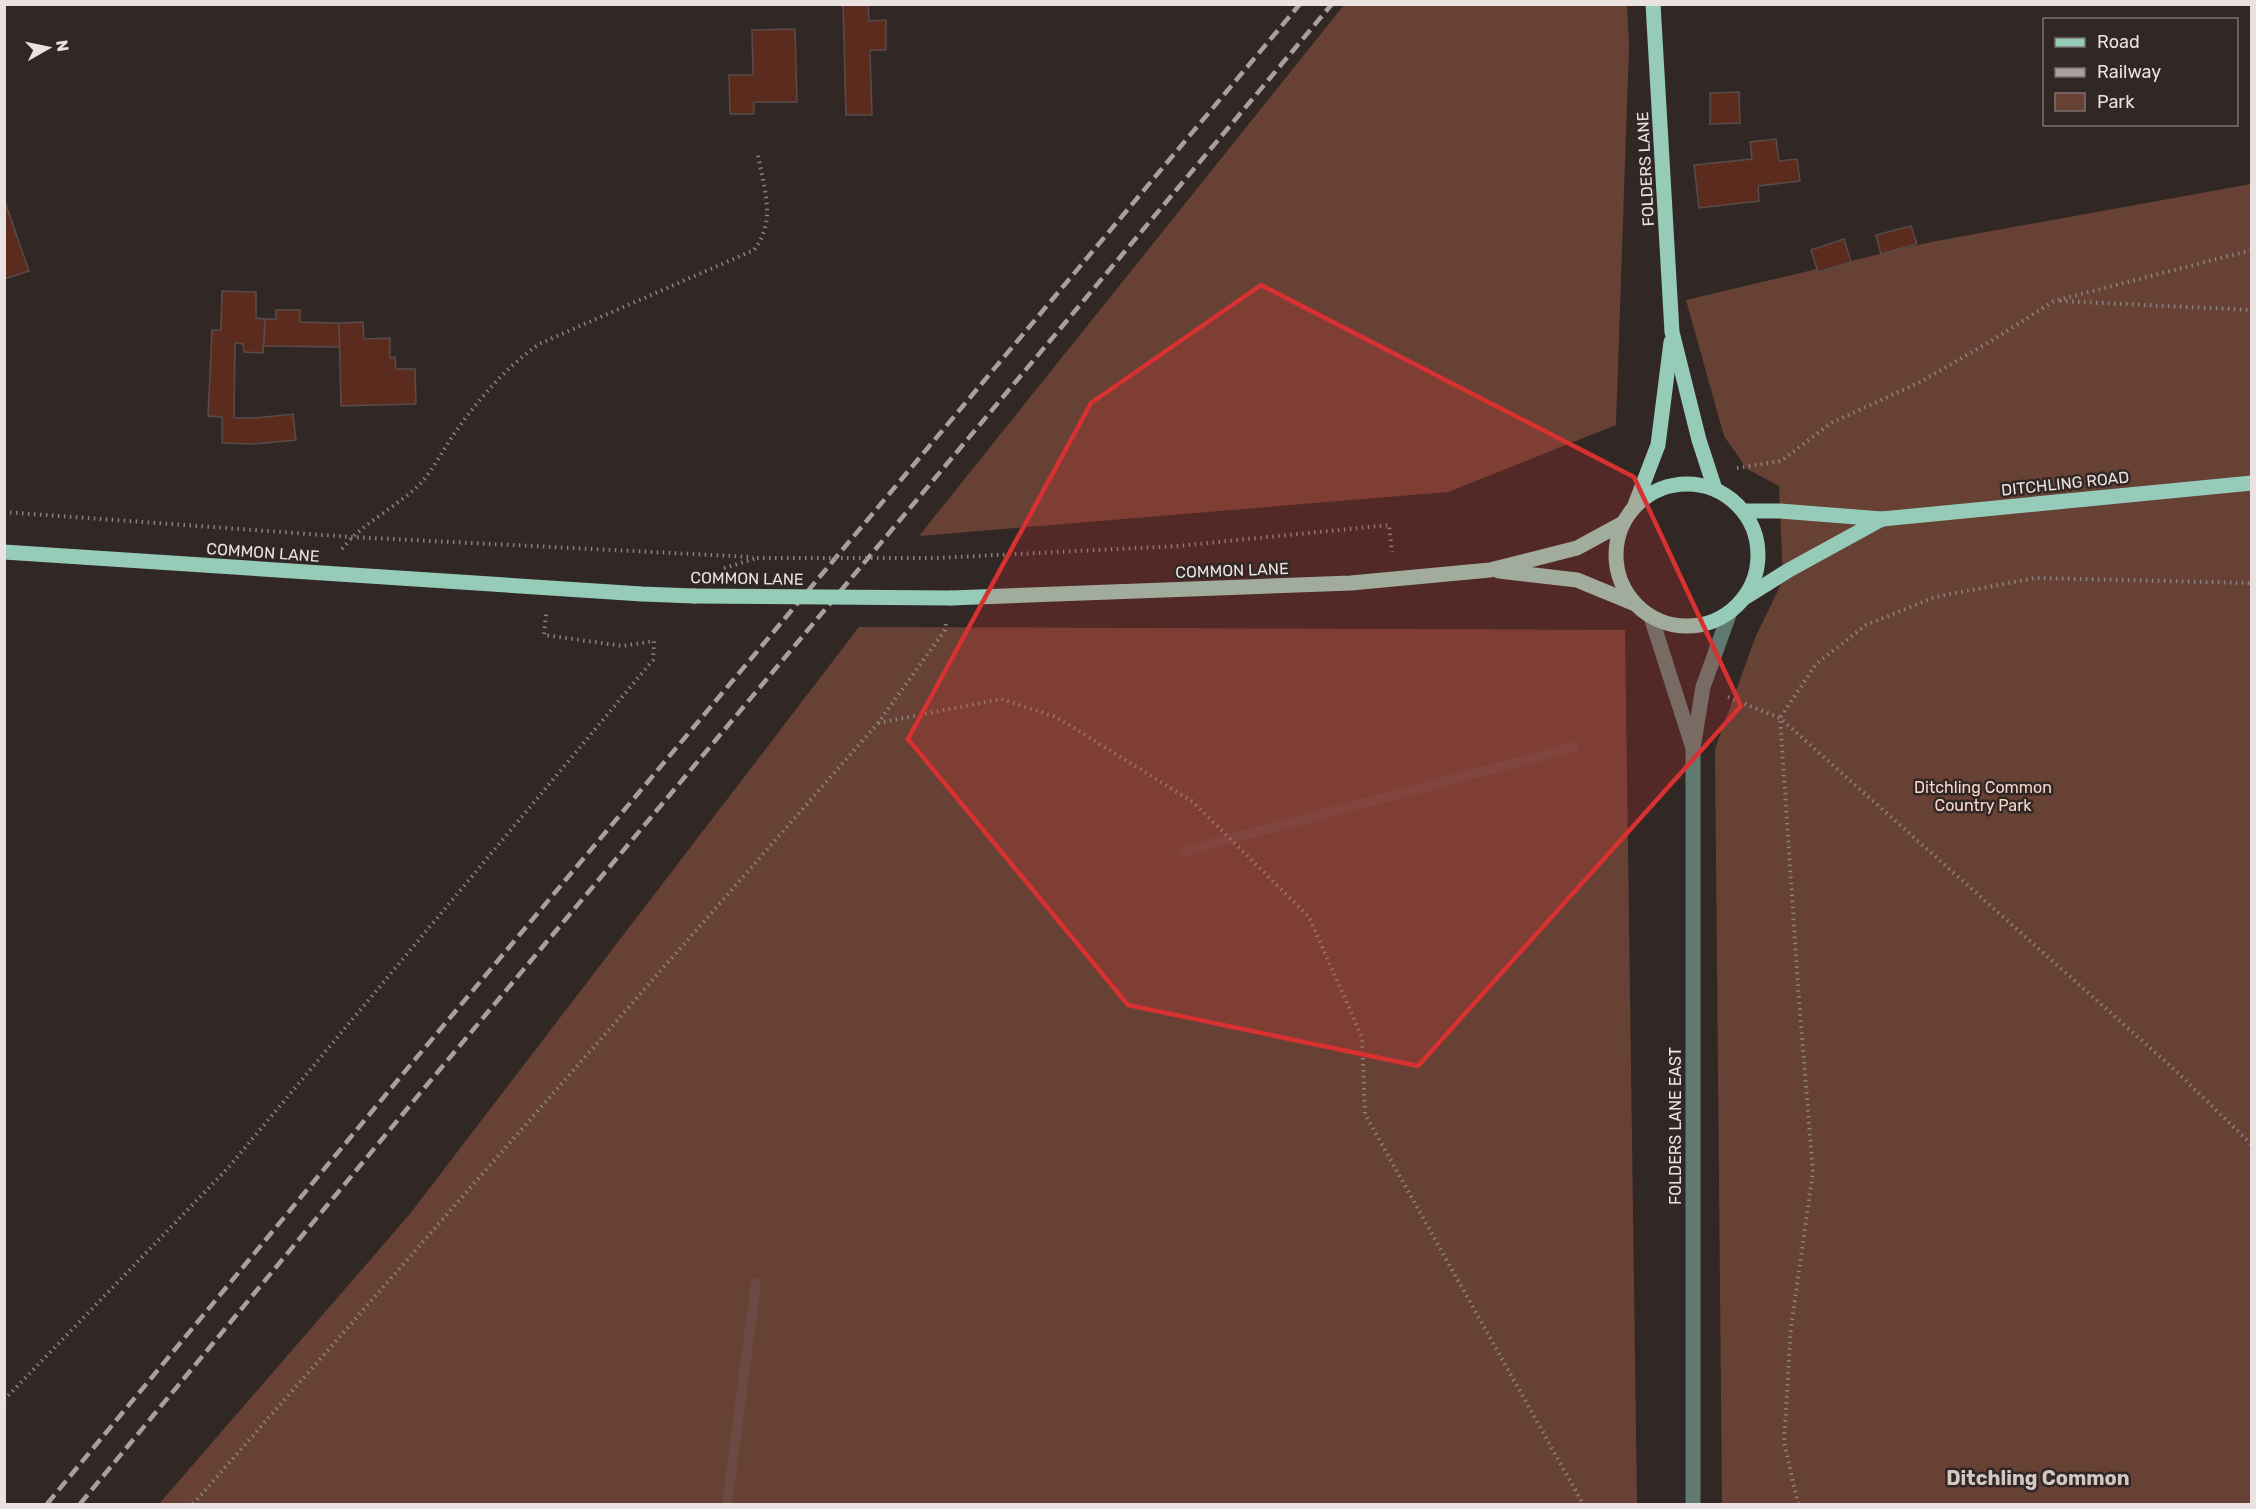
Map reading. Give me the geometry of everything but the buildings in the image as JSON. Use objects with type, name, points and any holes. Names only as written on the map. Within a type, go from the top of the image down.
[{"type":"main road","name":"FOLDERS LANE","points":[[1635,505],[1658,445],[1672,332],[1653,4]]},
{"type":"main road","name":"FOLDERS LANE","points":[[1672,332],[1699,440],[1715,489]]},
{"type":"main road","points":[[1693,483],[1715,489],[1731,499],[1743,511],[1753,528],[1758,547],[1757,567],[1744,598],[1730,612],[1712,622],[1691,626],[1670,625],[1650,617],[1633,603],[1622,585],[1616,565],[1616,543],[1623,523],[1635,505],[1651,492],[1671,484],[1693,483]]},
{"type":"main road","name":"DITCHLING ROAD","points":[[1743,511],[1780,511],[1882,519],[2252,483]]},
{"type":"main road","name":"DITCHLING ROAD","points":[[1744,598],[1789,570],[1882,519]]},
{"type":"main road","name":"COMMON LANE","points":[[4,552],[642,594],[951,598],[1351,583],[1490,570],[1576,548],[1623,523]]},
{"type":"main road","name":"COMMON LANE","points":[[1490,570],[1577,580],[1633,603]]},
{"type":"street","name":"FOLDERS LANE EAST","points":[[1693,1504],[1692,748],[1703,687],[1730,612]]},
{"type":"street","name":"FOLDERS LANE EAST","points":[[1650,617],[1692,748]]},
{"type":"path","points":[[331,574],[340,551],[351,537],[397,504],[421,483],[471,410],[517,360],[539,344],[754,250],[763,238],[769,218],[758,155]]},
{"type":"path","points":[[1709,471],[1781,461],[1831,423],[1920,382],[2054,301],[2252,250]]},
{"type":"path","points":[[2054,301],[2252,310]]},
{"type":"path","points":[[4,512],[351,537],[757,558],[937,558]]},
{"type":"path","points":[[1798,1504],[1784,1442],[1791,1327],[1813,1172],[1798,1000],[1780,718],[1816,664],[1866,625],[1935,597],[2035,578],[2252,583]]},
{"type":"path","points":[[193,1504],[878,723],[945,630],[951,598]]},
{"type":"path","points":[[4,1400],[228,1168],[653,660],[654,641],[623,646],[544,635],[547,612]]},
{"type":"path","points":[[1703,687],[1780,718],[2177,1072],[2252,1145]]},
{"type":"path","points":[[878,723],[1001,699],[1056,717],[1193,802],[1309,917],[1362,1037],[1365,1114],[1582,1504]]},
{"type":"highlighted area","points":[[1261,285],[1634,477],[1741,706],[1418,1066],[1128,1005],[908,739],[1091,403]]},
{"type":"green space","points":[[1344,5],[1627,5],[1629,46],[1616,425],[1448,492],[919,536]]},
{"type":"green space","name":"Ditchling Common Country Park","points":[[2251,184],[2251,1504],[1722,1504],[1715,749],[1755,638],[1783,580],[1779,486],[1747,469],[1724,436],[1686,300],[1931,242]]},
{"type":"green space","points":[[859,627],[1625,630],[1637,1504],[159,1504],[409,1215]]},
{"type":"waterway","points":[[1185,851],[1574,747]]},
{"type":"waterway","points":[[727,1504],[756,1283]]},
{"type":"railway","points":[[47,1504],[402,1075],[1300,4]]},
{"type":"railway","points":[[80,1504],[421,1092],[1332,4]]},
{"type":"district","name":"Ditchling Common","points":[[2038,1478]]}]
